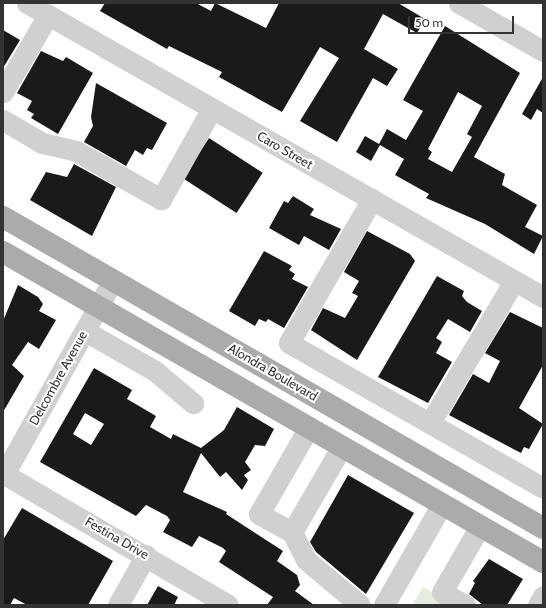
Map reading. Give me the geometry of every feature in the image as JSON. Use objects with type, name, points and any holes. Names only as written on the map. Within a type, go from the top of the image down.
[{"type":"main road","name":"Alondra Boulevard","points":[[3,217],[543,528]]},
{"type":"main road","points":[[4,255],[99,306],[543,562]]},
{"type":"main road","points":[[442,504],[457,478]]},
{"type":"street","name":"Caro Street","points":[[27,3],[51,11],[212,108],[543,297]]},
{"type":"street","points":[[459,3],[543,51]]},
{"type":"street","points":[[3,92],[51,11]]},
{"type":"street","points":[[3,120],[42,142],[76,151],[161,199],[212,108]]},
{"type":"street","points":[[372,199],[289,342],[543,488]]},
{"type":"street","name":"Delcombre Avenue","points":[[4,475],[113,280]]},
{"type":"street","points":[[430,423],[514,281]]},
{"type":"street","points":[[85,331],[156,371],[193,403]]},
{"type":"street","points":[[308,427],[259,514],[292,532],[306,560],[360,605]]},
{"type":"street","points":[[292,532],[342,446]]},
{"type":"street","name":"Festina Drive","points":[[4,475],[146,555],[228,605]]},
{"type":"street","points":[[384,605],[442,504]]},
{"type":"street","points":[[465,605],[442,592],[480,526]]},
{"type":"street","points":[[118,605],[146,555]]},
{"type":"street","points":[[538,605],[543,596]]},
{"type":"shaded area","points":[[423,587],[455,605],[412,605]]},
{"type":"building","points":[[105,3],[196,3],[211,11],[215,3],[266,28],[279,3],[398,3],[425,19],[417,33],[383,14],[364,49],[398,69],[387,86],[373,78],[337,142],[300,121],[339,58],[320,47],[282,112],[219,77],[222,72],[169,46],[167,49],[100,11]]},
{"type":"building","points":[[445,26],[520,73],[474,157],[505,174],[502,185],[537,205],[525,227],[543,236],[534,254],[485,224],[426,198],[429,194],[395,175],[404,159],[380,145],[371,161],[356,152],[365,136],[379,144],[387,129],[406,140],[423,111],[403,100]],"holes":[[[458,92],[482,106],[467,134],[472,137],[452,172],[428,159],[432,152],[428,149]]]},
{"type":"building","points":[[3,30],[20,40],[3,68]]},
{"type":"building","points":[[41,51],[63,61],[66,57],[93,73],[58,134],[31,118],[34,114],[27,110],[32,101],[17,93]]},
{"type":"building","points":[[543,77],[543,113],[537,109],[531,120],[522,114]]},
{"type":"building","points":[[96,83],[167,123],[152,150],[147,148],[143,155],[135,150],[126,166],[84,142],[93,126],[91,117]]},
{"type":"building","points":[[209,138],[263,173],[237,213],[183,178]]},
{"type":"building","points":[[74,164],[116,187],[92,236],[30,200],[46,172],[67,177]]},
{"type":"building","points":[[293,196],[314,209],[310,215],[341,229],[329,250],[304,236],[299,245],[269,228],[284,201],[288,203]]},
{"type":"building","points":[[367,231],[410,254],[415,261],[357,360],[311,330],[323,308],[345,318],[358,296],[352,293],[359,281],[344,272]]},
{"type":"building","points":[[264,251],[292,266],[289,270],[295,274],[292,279],[308,287],[284,328],[268,319],[266,322],[259,319],[255,326],[229,311]]},
{"type":"building","points":[[437,276],[464,291],[462,296],[467,302],[482,311],[470,332],[448,319],[436,338],[442,342],[436,353],[452,362],[428,403],[378,377]]},
{"type":"building","points":[[18,285],[38,297],[43,304],[39,311],[56,320],[39,349],[28,342],[12,365],[24,376],[3,412],[3,321]]},
{"type":"building","points":[[510,312],[543,328],[543,365],[519,408],[543,424],[529,449],[524,447],[521,453],[449,415],[473,374],[489,383],[500,361],[485,353]]},
{"type":"building","points":[[94,368],[132,390],[127,399],[156,416],[150,427],[171,439],[173,434],[201,448],[224,430],[237,407],[274,429],[265,446],[255,445],[245,462],[251,470],[244,475],[248,480],[242,490],[226,472],[220,477],[201,453],[183,492],[227,512],[226,514],[283,551],[277,561],[297,575],[300,585],[295,591],[314,605],[267,605],[273,597],[219,562],[226,551],[223,548],[199,536],[192,547],[163,532],[170,520],[167,516],[146,505],[136,516],[40,462]],"holes":[[[85,413],[104,424],[91,445],[73,434]]]},
{"type":"building","points":[[348,475],[414,513],[366,594],[316,552],[310,542]]},
{"type":"building","points":[[22,508],[113,561],[88,605],[27,605],[14,598],[10,605],[3,605],[3,540]]},
{"type":"building","points":[[489,559],[523,579],[507,605],[483,605],[469,594],[475,583],[473,581]]},
{"type":"building","points":[[158,586],[178,597],[174,605],[147,605]]}]
